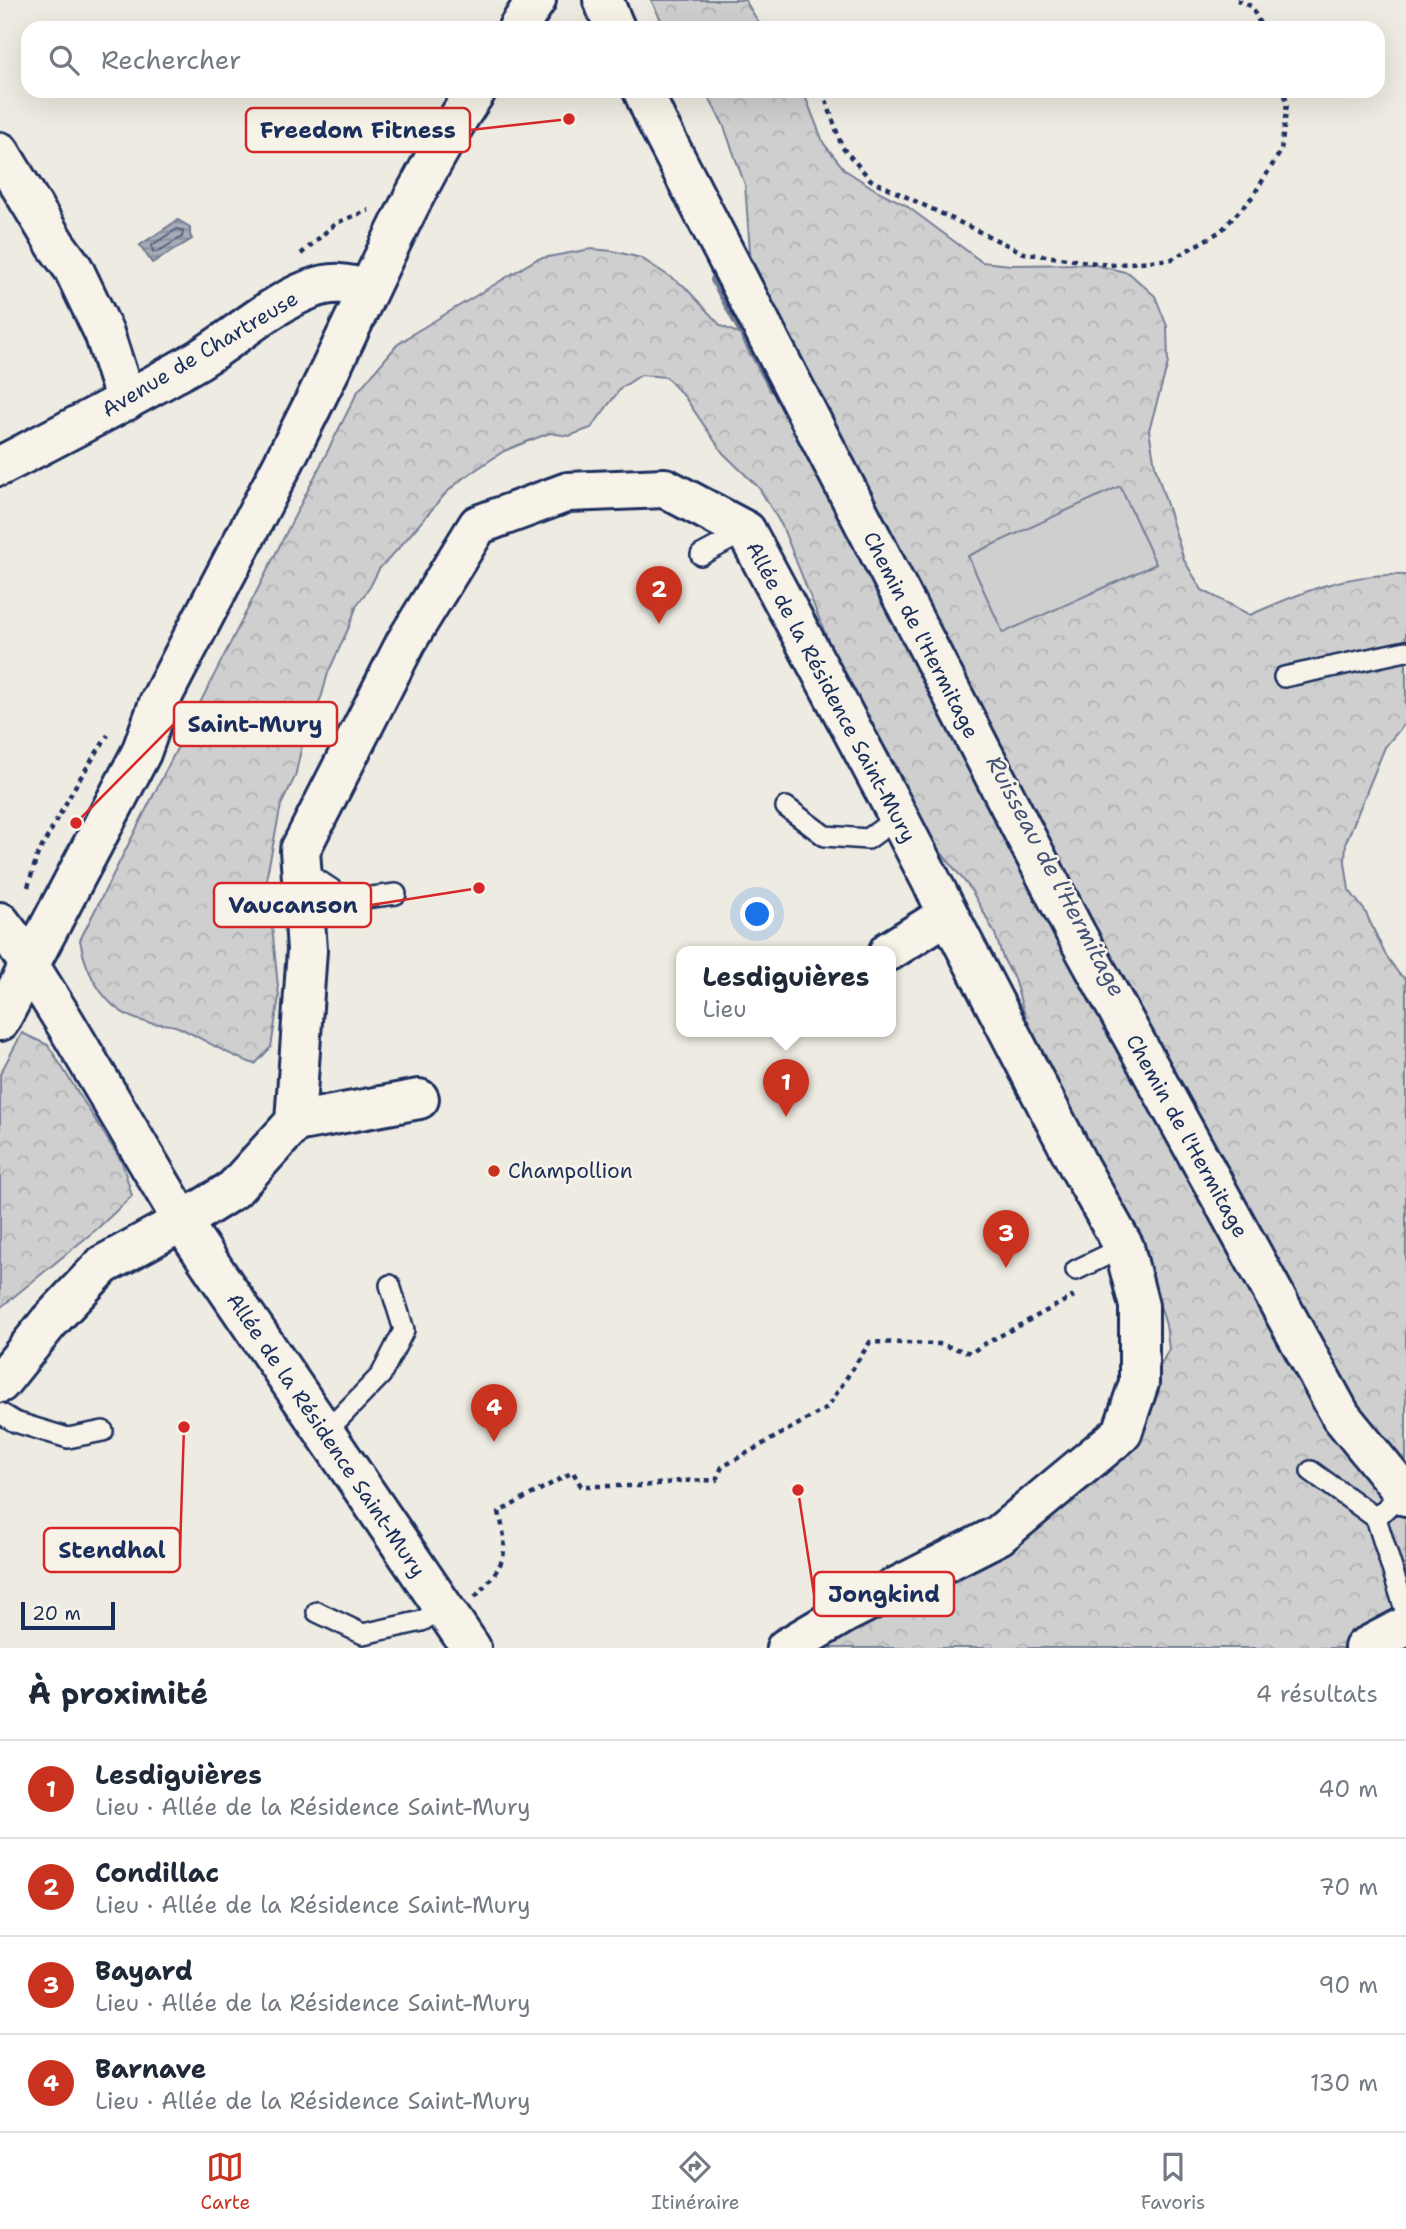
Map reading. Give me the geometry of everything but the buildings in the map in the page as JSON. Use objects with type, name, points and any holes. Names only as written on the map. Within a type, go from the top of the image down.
[{"type":"street","points":[[522,21],[536,0]]},
{"type":"street","points":[[603,0],[612,21]]},
{"type":"street","points":[[0,1021],[11,948],[123,740],[159,703],[332,366],[416,190],[470,98]]},
{"type":"street","name":"Chemin de l'Hermitage","points":[[650,106],[1074,930],[1341,1416],[1404,1494]]},
{"type":"street","points":[[0,152],[55,245],[73,268],[104,333],[126,401]]},
{"type":"street","name":"Avenue de Chartreuse","points":[[0,467],[200,359],[283,301],[329,284],[347,283],[368,290]]},
{"type":"street","name":"Allée de la Résidence Saint-Mury","points":[[295,1122],[307,950],[300,850],[405,642],[478,525],[568,492],[664,488],[746,531],[1079,1167],[1124,1247],[1139,1306],[1139,1383],[1122,1433],[999,1535],[847,1612],[786,1648]]},
{"type":"street","points":[[896,947],[948,915]]},
{"type":"street","name":"Allée de la Résidence Saint-Mury","points":[[11,948],[183,1222],[471,1648]]},
{"type":"street","points":[[0,1383],[49,1322],[103,1265],[183,1222],[234,1189],[295,1122],[419,1099]]},
{"type":"street","points":[[1364,1648],[1406,1626]]},
{"type":"lane","points":[[701,555],[746,531]]},
{"type":"lane","points":[[1284,677],[1406,651]]},
{"type":"lane","points":[[786,807],[825,836],[868,839],[898,817]]},
{"type":"lane","points":[[301,869],[348,900],[396,894]]},
{"type":"lane","points":[[1076,1270],[1124,1247]]},
{"type":"lane","points":[[325,1433],[381,1375],[404,1330],[390,1285]]},
{"type":"lane","points":[[0,1413],[15,1422],[68,1438],[103,1432]]},
{"type":"lane","points":[[1311,1471],[1376,1518],[1406,1613]]},
{"type":"lane","points":[[1376,1518],[1404,1494]]},
{"type":"lane","points":[[317,1612],[363,1634],[422,1621],[446,1612]]},
{"type":"path","points":[[1237,0],[1251,6],[1258,21]]},
{"type":"path","points":[[825,98],[842,147],[871,180],[1024,254],[1110,265],[1172,259],[1221,231],[1253,196],[1281,151],[1286,98]]},
{"type":"path","points":[[446,1612],[475,1597],[499,1570],[506,1543],[499,1512],[573,1472],[580,1486],[643,1486],[716,1480],[722,1467],[827,1408],[870,1342],[939,1344],[971,1353],[1086,1290],[1076,1270]]},
{"type":"green space","points":[[651,0],[745,0],[758,21],[662,21]]},
{"type":"green space","points":[[709,98],[806,98],[824,144],[845,170],[904,204],[982,262],[1011,265],[1091,264],[1129,273],[1155,296],[1167,326],[1168,363],[1149,430],[1155,466],[1184,560],[1202,590],[1250,615],[1307,591],[1345,580],[1406,575],[1406,722],[1385,747],[1346,842],[1345,862],[1349,890],[1365,911],[1385,954],[1399,974],[1406,979],[1406,1642],[1359,1648],[776,1648],[857,1619],[1141,1403],[1169,1349],[1166,1325],[1153,1282],[1103,1167],[1091,1150],[1084,1131],[1040,1065],[1014,979],[995,934],[970,888],[927,835],[896,765],[867,720],[859,699],[829,643],[782,526],[759,488],[723,453],[684,396],[666,377],[641,375],[621,388],[591,428],[569,436],[550,433],[531,440],[504,451],[462,479],[446,493],[379,569],[357,605],[328,673],[302,745],[295,777],[281,805],[267,875],[279,997],[271,1047],[255,1064],[178,1027],[132,1018],[120,1011],[101,992],[88,967],[80,940],[358,391],[397,345],[537,259],[591,249],[641,258],[684,286],[721,326],[742,335],[755,316],[745,185],[723,124]]},
{"type":"green space","points":[[1120,486],[1156,564],[1003,633],[968,556]]},
{"type":"green space","points":[[22,1033],[48,1045],[122,1162],[132,1196],[98,1228],[0,1308],[0,1074]]},
{"type":"water","points":[[178,220],[190,227],[192,239],[152,263],[140,245]]},
{"type":"waterway","name":"Ruisseau de l'Hermitage","points":[[715,280],[773,388]]},
{"type":"place","name":"Freedom Fitness","points":[[569,119]]},
{"type":"place","name":"Condillac","points":[[659,624]]},
{"type":"place","name":"Saint-Mury","points":[[76,823]]},
{"type":"place","name":"Vaucanson","points":[[479,888]]},
{"type":"place","name":"Lesdiguières","points":[[786,1117]]},
{"type":"place","name":"Champollion","points":[[494,1171]]},
{"type":"place","name":"Bayard","points":[[1006,1268]]},
{"type":"place","name":"Stendhal","points":[[184,1427]]},
{"type":"place","name":"Barnave","points":[[494,1442]]},
{"type":"place","name":"Jongkind","points":[[798,1490]]}]
